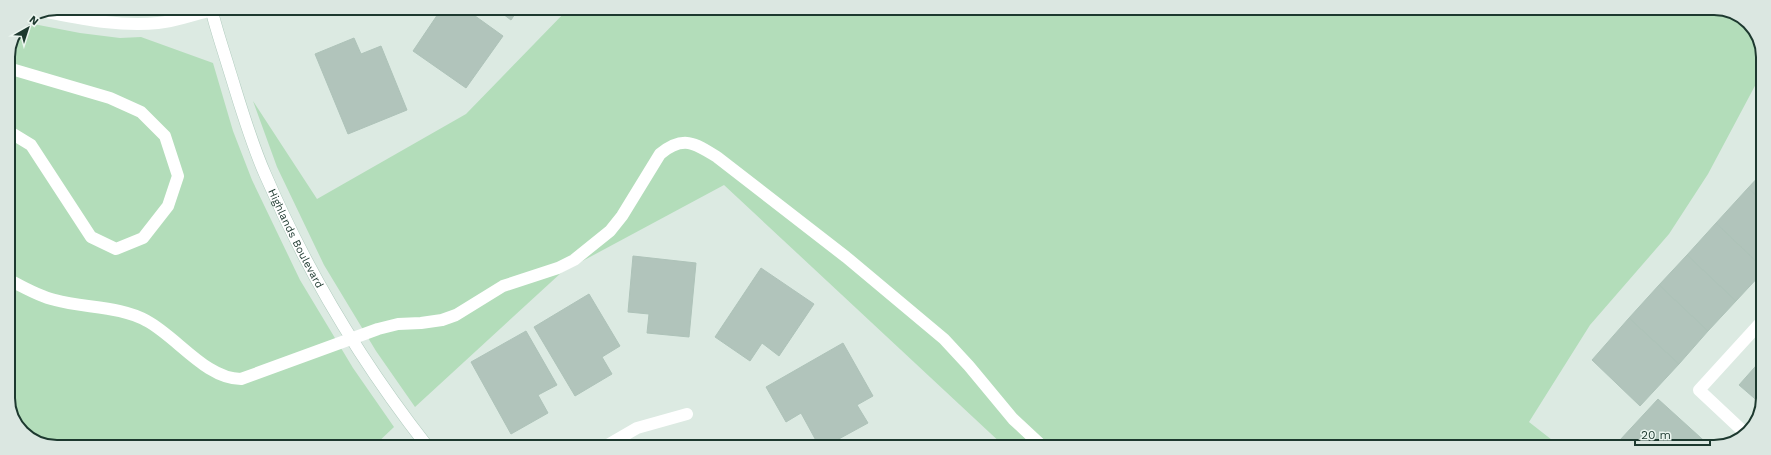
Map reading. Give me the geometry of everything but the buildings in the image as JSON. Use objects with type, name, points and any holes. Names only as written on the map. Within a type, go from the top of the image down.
[{"type":"street","points":[[63,15],[123,24],[158,24],[190,15]]},
{"type":"street","name":"Highlands Boulevard","points":[[213,15],[246,124],[265,173],[289,227],[312,273],[352,339],[422,440]]},
{"type":"street","points":[[15,70],[110,98],[141,112],[165,136],[178,176],[168,206],[143,238],[116,249],[91,237],[30,145],[15,135]]},
{"type":"street","points":[[15,282],[40,296],[129,313],[146,320],[160,328],[215,373],[230,379],[241,379],[378,329],[398,324],[442,320],[456,315],[503,286],[558,268],[574,260],[592,247],[614,226],[630,204],[660,154],[668,147],[678,143],[688,142],[695,144],[717,157],[846,257],[944,339],[969,366],[1013,419],[1036,440]]},
{"type":"street","points":[[1741,430],[1699,390],[1756,328]]},
{"type":"street","points":[[616,440],[637,428],[687,414]]},
{"type":"green space","points":[[562,15],[1714,15],[1730,18],[1745,29],[1753,41],[1756,55],[1756,84],[1708,174],[1669,234],[1590,325],[1529,422],[1552,440],[998,440],[724,185],[562,272],[415,407],[376,351],[324,265],[277,167],[253,101],[317,199],[466,114]]},
{"type":"green space","points":[[32,24],[80,33],[120,38],[141,37],[213,63],[233,131],[252,180],[300,280],[353,368],[394,427],[380,440],[58,440],[44,438],[26,426],[18,414],[15,400],[15,58],[18,41],[27,27]]}]
